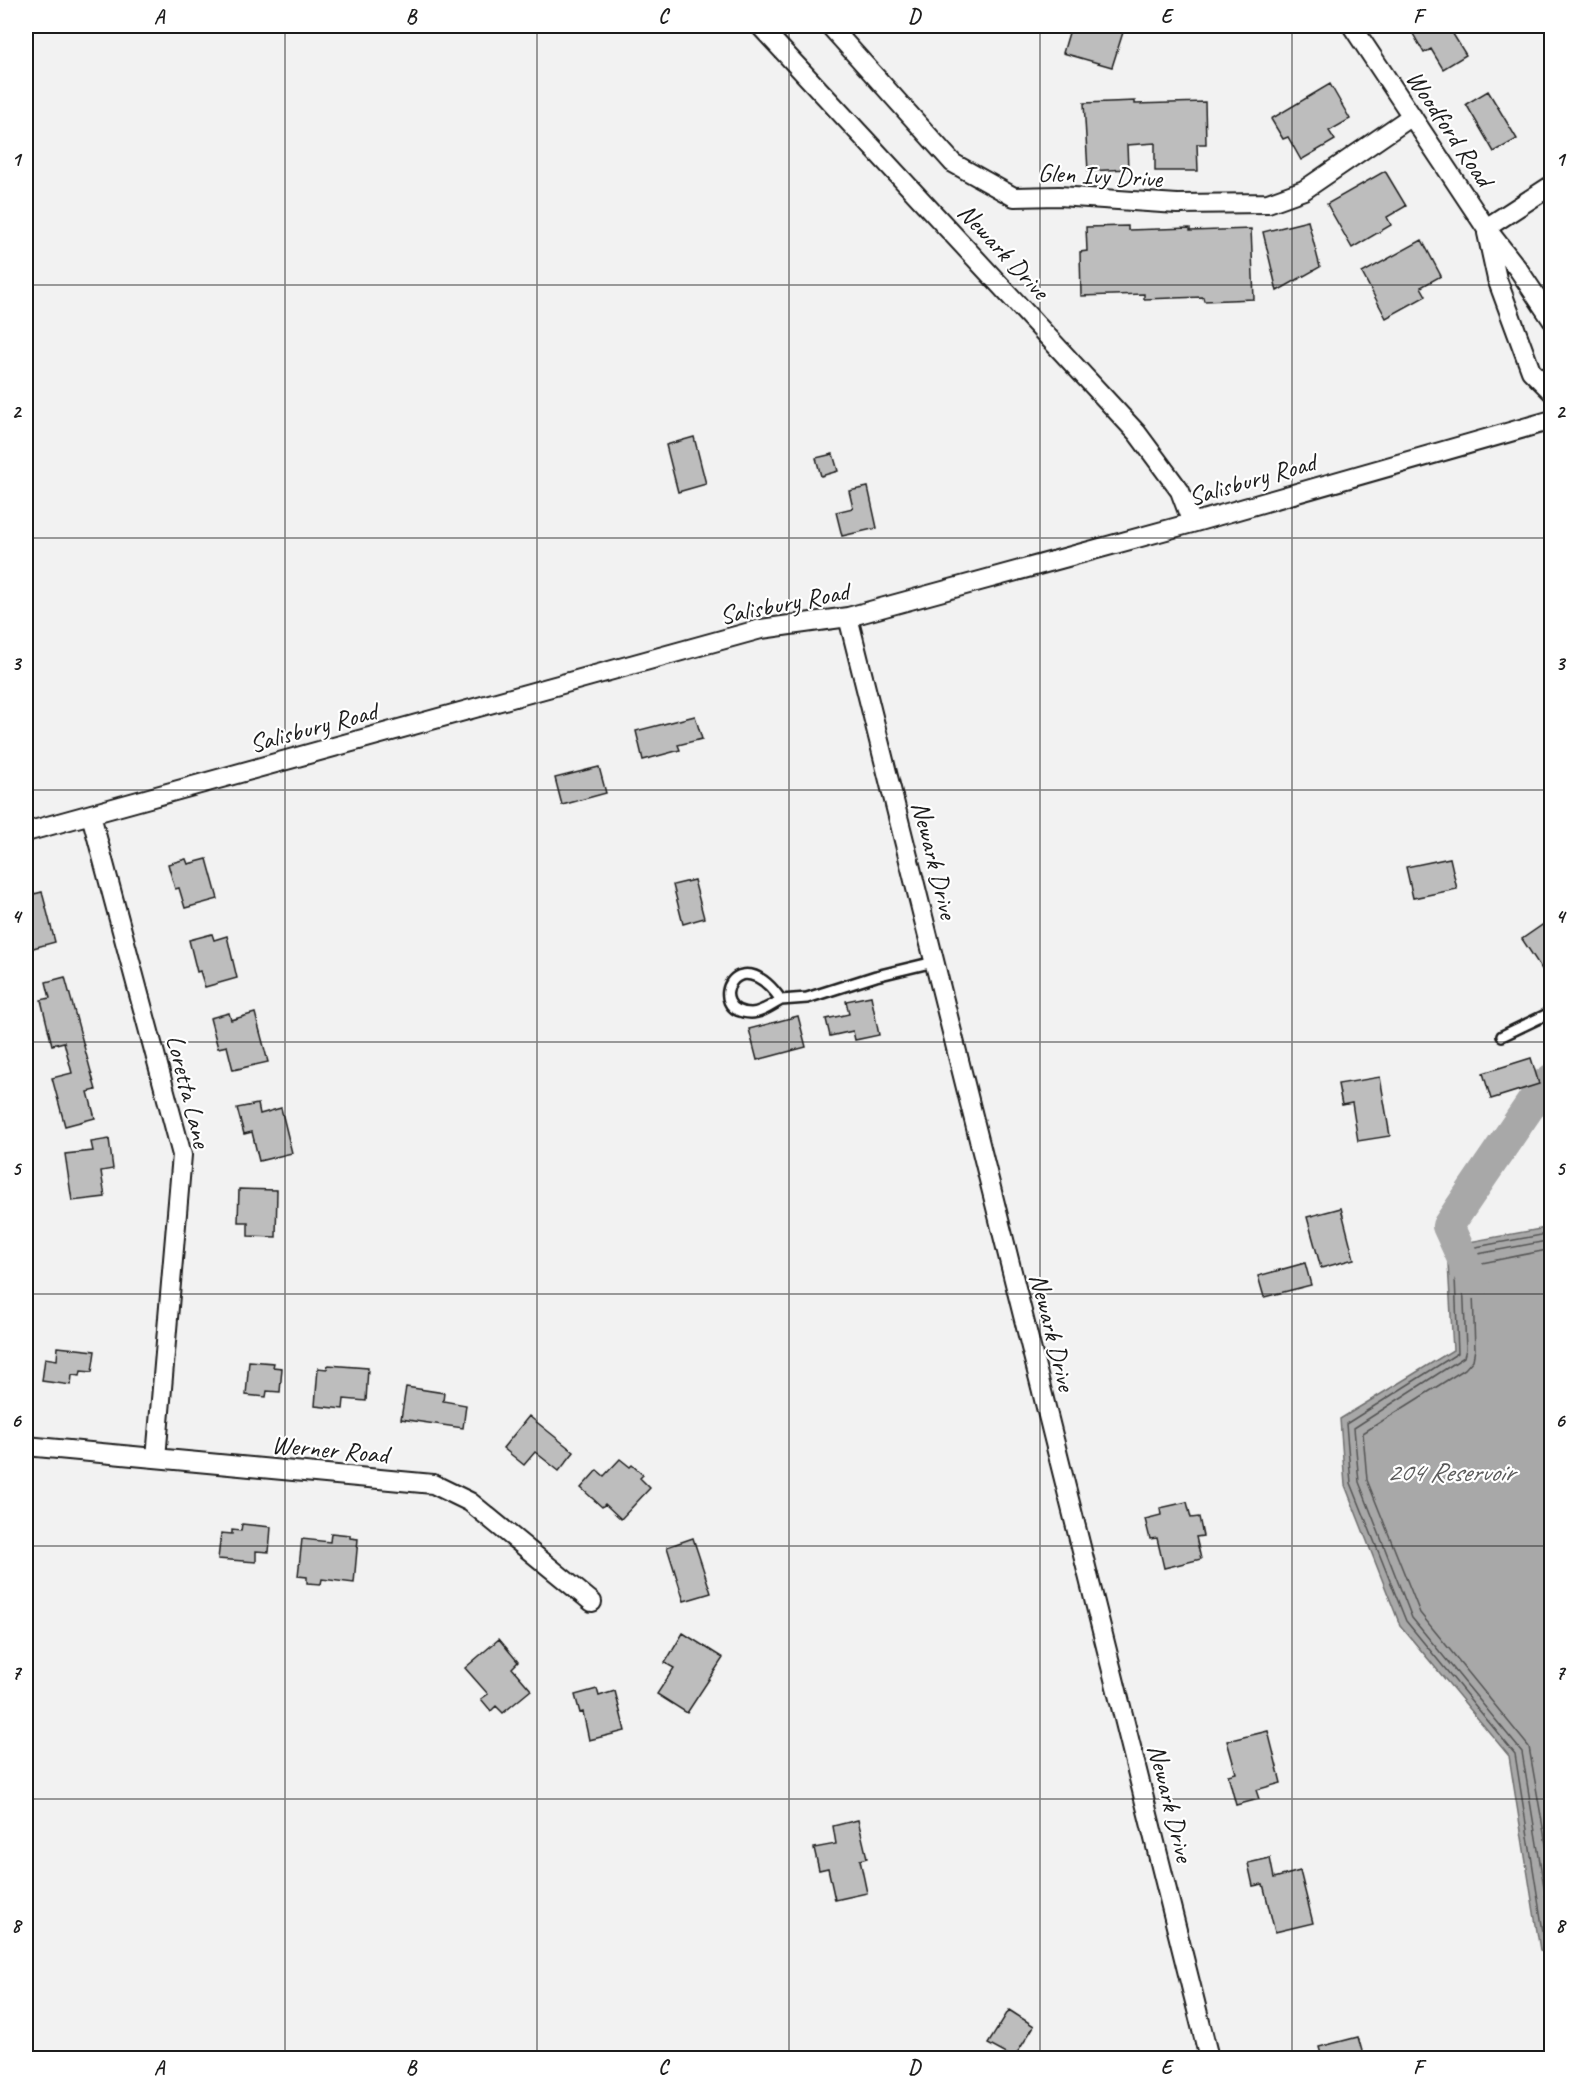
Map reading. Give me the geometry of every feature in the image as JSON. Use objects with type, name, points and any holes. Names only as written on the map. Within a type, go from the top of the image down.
[{"type":"street","name":"Newark Drive","points":[[760,26],[1137,433],[1180,491],[1192,523]]},
{"type":"street","name":"Glen Ivy Drive","points":[[830,26],[953,163],[1014,197],[1059,196],[1177,204],[1268,203],[1304,189],[1412,116]]},
{"type":"street","name":"Woodford Road","points":[[1352,26],[1486,228],[1518,270],[1551,320]]},
{"type":"street","points":[[1486,228],[1551,185]]},
{"type":"street","name":"Woodford Road","points":[[1486,228],[1497,279],[1531,371],[1551,392]]},
{"type":"street","name":"Salisbury Road","points":[[26,832],[761,629],[848,617],[1192,523],[1551,420]]},
{"type":"street","name":"Newark Drive","points":[[848,617],[1209,2058]]},
{"type":"street","name":"Loretta Lane","points":[[91,815],[182,1155],[156,1458]]},
{"type":"street","name":"Werner Road","points":[[26,1446],[433,1484],[470,1502],[592,1602]]},
{"type":"lane","points":[[781,1000],[771,986],[757,977],[745,974],[729,982],[727,992],[731,1004],[740,1011],[752,1013],[781,1000],[807,998],[876,976],[934,962]]},
{"type":"lane","points":[[1502,1036],[1551,1012]]},
{"type":"water","name":"204 Reservoir","points":[[1552,1227],[1551,1954],[1540,1950],[1509,1756],[1400,1625],[1345,1485],[1340,1419],[1453,1350],[1447,1246]]},
{"type":"building","points":[[1071,26],[1125,26],[1112,67],[1063,53]]},
{"type":"building","points":[[1422,26],[1448,26],[1466,55],[1443,69],[1431,49],[1424,53],[1412,32]]},
{"type":"building","points":[[1330,84],[1350,119],[1329,131],[1335,140],[1301,160],[1288,137],[1283,139],[1271,119]]},
{"type":"building","points":[[1488,91],[1517,139],[1494,152],[1466,104]]},
{"type":"building","points":[[1135,101],[1135,104],[1205,102],[1206,144],[1197,144],[1198,171],[1155,171],[1155,143],[1127,145],[1128,169],[1088,171],[1084,103]]},
{"type":"building","points":[[1385,171],[1406,206],[1387,217],[1391,225],[1352,248],[1327,204]]},
{"type":"building","points":[[1308,221],[1320,267],[1277,291],[1263,232]]},
{"type":"building","points":[[1128,226],[1128,230],[1251,229],[1254,299],[1204,301],[1203,297],[1144,299],[1144,294],[1081,296],[1080,252],[1087,251],[1086,227]]},
{"type":"building","points":[[1422,240],[1441,276],[1421,287],[1426,296],[1386,318],[1362,273]]},
{"type":"building","points":[[694,437],[706,484],[678,492],[666,445]]},
{"type":"building","points":[[833,454],[838,471],[821,476],[816,458]]},
{"type":"building","points":[[868,487],[877,528],[842,536],[836,512],[853,508],[849,491]]},
{"type":"building","points":[[695,716],[702,739],[678,745],[680,750],[643,760],[636,731]]},
{"type":"building","points":[[599,767],[606,793],[562,805],[555,778]]},
{"type":"building","points":[[1450,858],[1457,889],[1413,898],[1406,867]]},
{"type":"building","points":[[186,859],[188,864],[207,859],[218,899],[185,908],[179,888],[175,889],[168,864]]},
{"type":"building","points":[[694,880],[704,918],[683,924],[673,885]]},
{"type":"building","points":[[42,892],[55,942],[26,950],[26,896]]},
{"type":"building","points":[[1551,919],[1551,983],[1522,939]]},
{"type":"building","points":[[212,934],[214,940],[227,936],[237,978],[205,987],[200,971],[197,972],[189,940]]},
{"type":"building","points":[[65,977],[96,1090],[88,1092],[95,1118],[65,1126],[52,1078],[72,1073],[64,1042],[52,1045],[41,1000],[50,998],[46,982]]},
{"type":"building","points":[[871,996],[879,1035],[855,1040],[853,1031],[830,1036],[826,1019],[849,1014],[846,1001]]},
{"type":"building","points":[[229,1013],[231,1020],[255,1013],[268,1062],[233,1070],[227,1046],[218,1048],[210,1018]]},
{"type":"building","points":[[798,1016],[806,1047],[757,1060],[749,1029]]},
{"type":"building","points":[[1531,1058],[1539,1084],[1491,1099],[1483,1073]]},
{"type":"building","points":[[1380,1077],[1390,1136],[1358,1141],[1352,1103],[1342,1105],[1338,1084]]},
{"type":"building","points":[[258,1104],[260,1114],[281,1108],[292,1153],[259,1161],[252,1132],[244,1134],[237,1108]]},
{"type":"building","points":[[109,1139],[113,1169],[101,1171],[105,1197],[72,1201],[65,1154],[93,1151],[91,1142]]},
{"type":"building","points":[[239,1189],[277,1190],[276,1237],[248,1236],[248,1222],[238,1222]]},
{"type":"building","points":[[1341,1208],[1354,1259],[1321,1268],[1307,1217]]},
{"type":"building","points":[[1305,1263],[1311,1285],[1264,1297],[1258,1276]]},
{"type":"building","points":[[58,1347],[95,1351],[92,1372],[81,1371],[80,1376],[72,1375],[71,1385],[42,1381],[45,1358],[57,1360]]},
{"type":"building","points":[[249,1361],[274,1363],[273,1367],[282,1368],[280,1392],[267,1391],[266,1397],[246,1395]]},
{"type":"building","points":[[328,1365],[368,1368],[366,1401],[344,1399],[343,1409],[315,1406],[318,1368],[327,1369]]},
{"type":"building","points":[[406,1387],[444,1393],[443,1401],[466,1405],[463,1428],[401,1419]]},
{"type":"building","points":[[529,1416],[574,1452],[559,1471],[535,1452],[524,1465],[503,1448]]},
{"type":"building","points":[[620,1459],[630,1467],[632,1465],[643,1475],[640,1478],[650,1488],[621,1519],[605,1504],[602,1507],[581,1488],[597,1470],[604,1476]]},
{"type":"building","points":[[1187,1502],[1191,1518],[1199,1517],[1203,1536],[1196,1537],[1201,1559],[1164,1568],[1157,1538],[1150,1539],[1145,1519],[1161,1515],[1160,1508]]},
{"type":"building","points":[[242,1524],[271,1527],[269,1552],[256,1551],[256,1562],[218,1559],[221,1533],[232,1534],[232,1530],[241,1531]]},
{"type":"building","points":[[331,1533],[350,1535],[350,1538],[358,1539],[354,1583],[322,1579],[321,1584],[307,1583],[307,1577],[298,1576],[302,1539],[330,1542]]},
{"type":"building","points":[[693,1538],[711,1593],[684,1601],[667,1547]]},
{"type":"building","points":[[683,1633],[723,1658],[687,1713],[657,1694],[674,1668],[665,1663]]},
{"type":"building","points":[[499,1639],[518,1662],[512,1668],[531,1690],[503,1713],[496,1706],[491,1711],[481,1699],[488,1694],[465,1668]]},
{"type":"building","points":[[597,1689],[599,1696],[615,1691],[625,1731],[589,1740],[583,1712],[580,1713],[575,1695]]},
{"type":"building","points":[[1268,1731],[1281,1783],[1256,1790],[1259,1799],[1236,1805],[1228,1775],[1236,1773],[1227,1741]]},
{"type":"building","points":[[858,1820],[867,1858],[860,1860],[867,1893],[835,1900],[828,1868],[819,1870],[814,1848],[836,1844],[833,1826]]},
{"type":"building","points":[[1270,1858],[1274,1878],[1300,1871],[1313,1923],[1275,1932],[1263,1884],[1253,1886],[1248,1863]]},
{"type":"building","points":[[1009,2010],[1034,2026],[1014,2058],[988,2044]]},
{"type":"building","points":[[1358,2037],[1364,2058],[1322,2058],[1319,2047]]},
{"type":"waterway","points":[[1474,1283],[1448,1226],[1544,1085],[1552,1079]]}]
